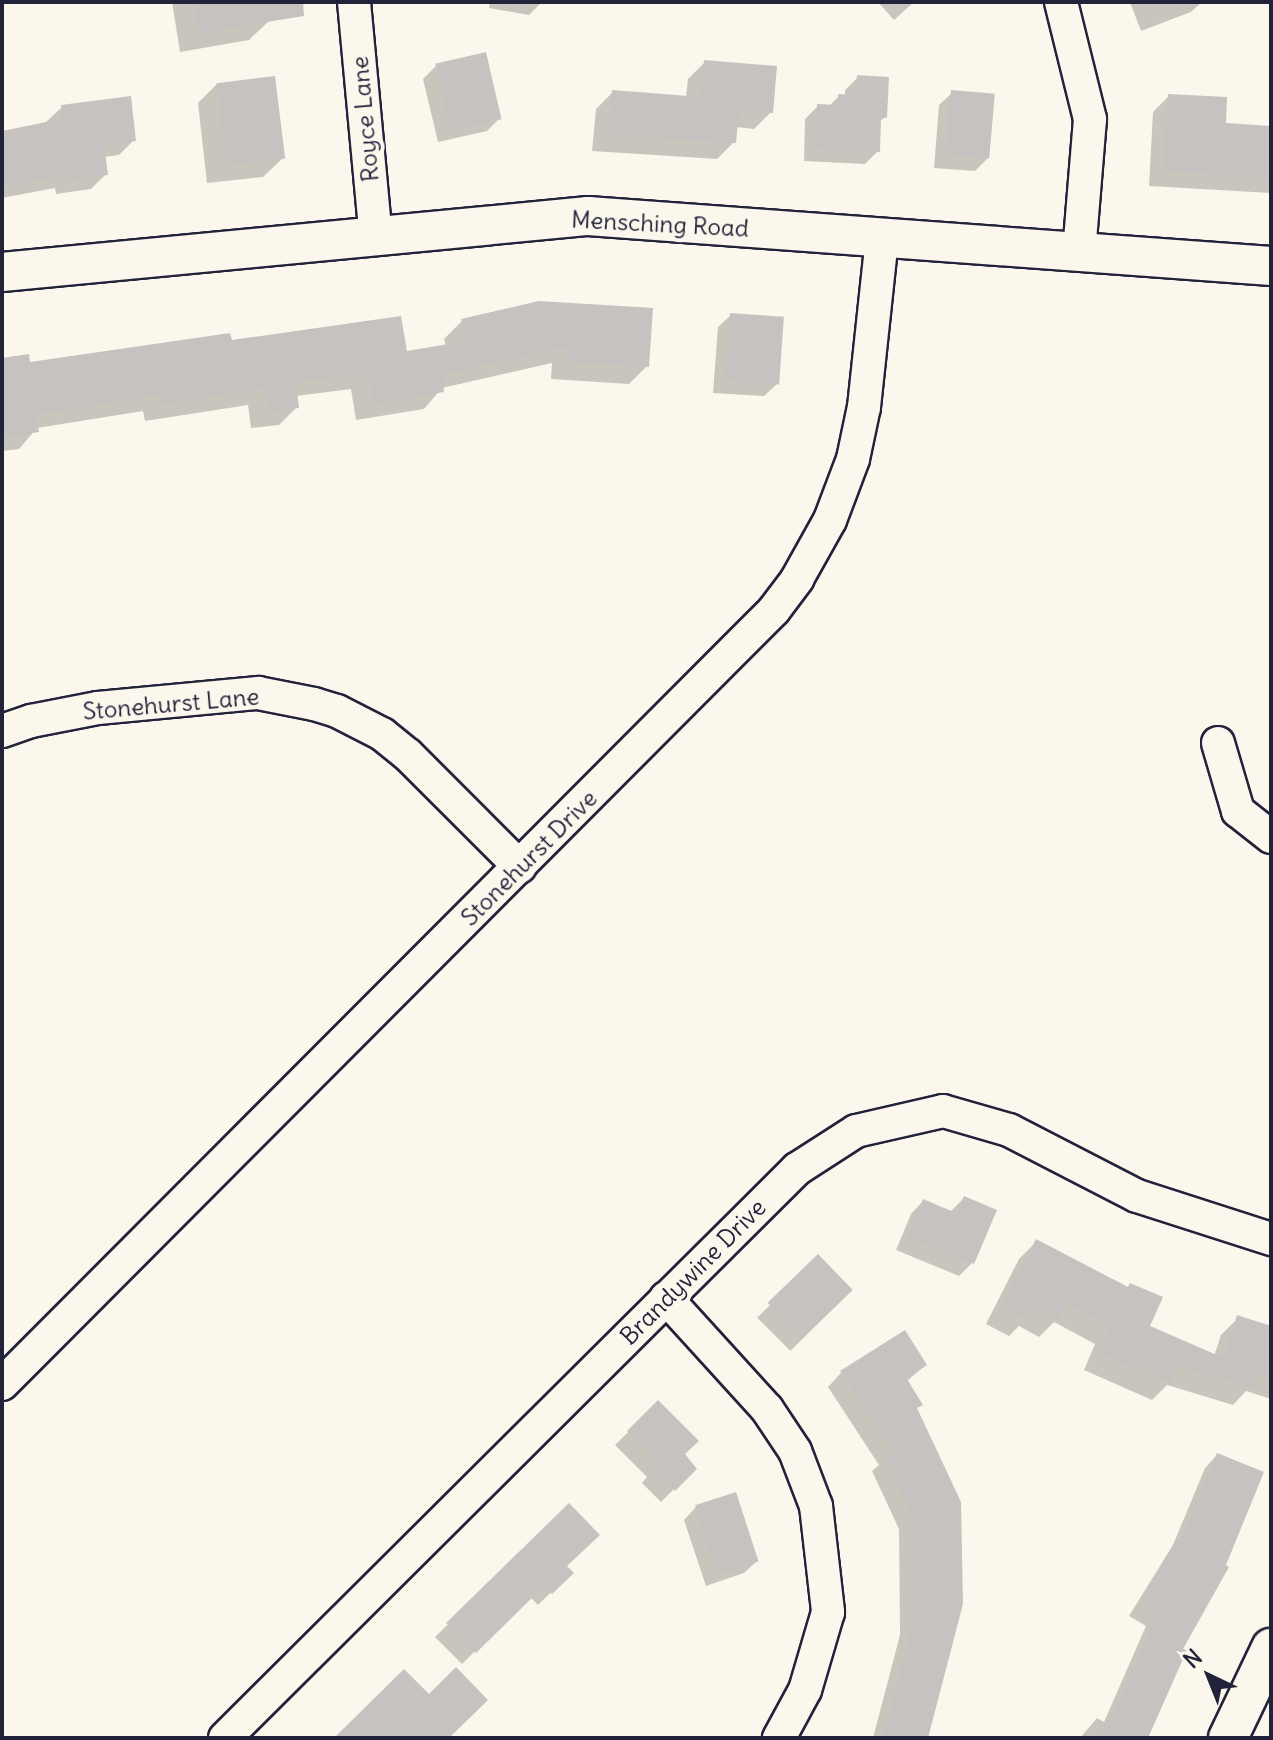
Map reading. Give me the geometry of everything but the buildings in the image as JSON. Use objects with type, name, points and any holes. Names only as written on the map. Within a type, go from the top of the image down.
[{"type":"street","name":"Royce Lane","points":[[354,2],[376,237]]},
{"type":"street","points":[[1061,2],[1090,119],[1079,252]]},
{"type":"street","name":"Mensching Road","points":[[2,272],[588,216],[1271,266]]},
{"type":"street","name":"Stonehurst Drive","points":[[2,1384],[742,646],[797,579],[830,520],[853,459],[864,407],[882,238]]},
{"type":"street","name":"Stonehurst Lane","points":[[2,731],[31,721],[98,708],[258,693],[314,704],[337,711],[382,734],[408,755],[520,867]]},
{"type":"street","points":[[1218,743],[1238,811],[1271,837]]},
{"type":"street","name":"Brandywine Drive","points":[[225,1738],[797,1169],[821,1150],[867,1127],[943,1111],[1009,1130],[1137,1196],[1271,1239]]},
{"type":"street","points":[[666,1298],[767,1409],[795,1451],[816,1506],[828,1612],[805,1690],[779,1738]]},
{"type":"street","points":[[1228,1738],[1271,1648]]}]
